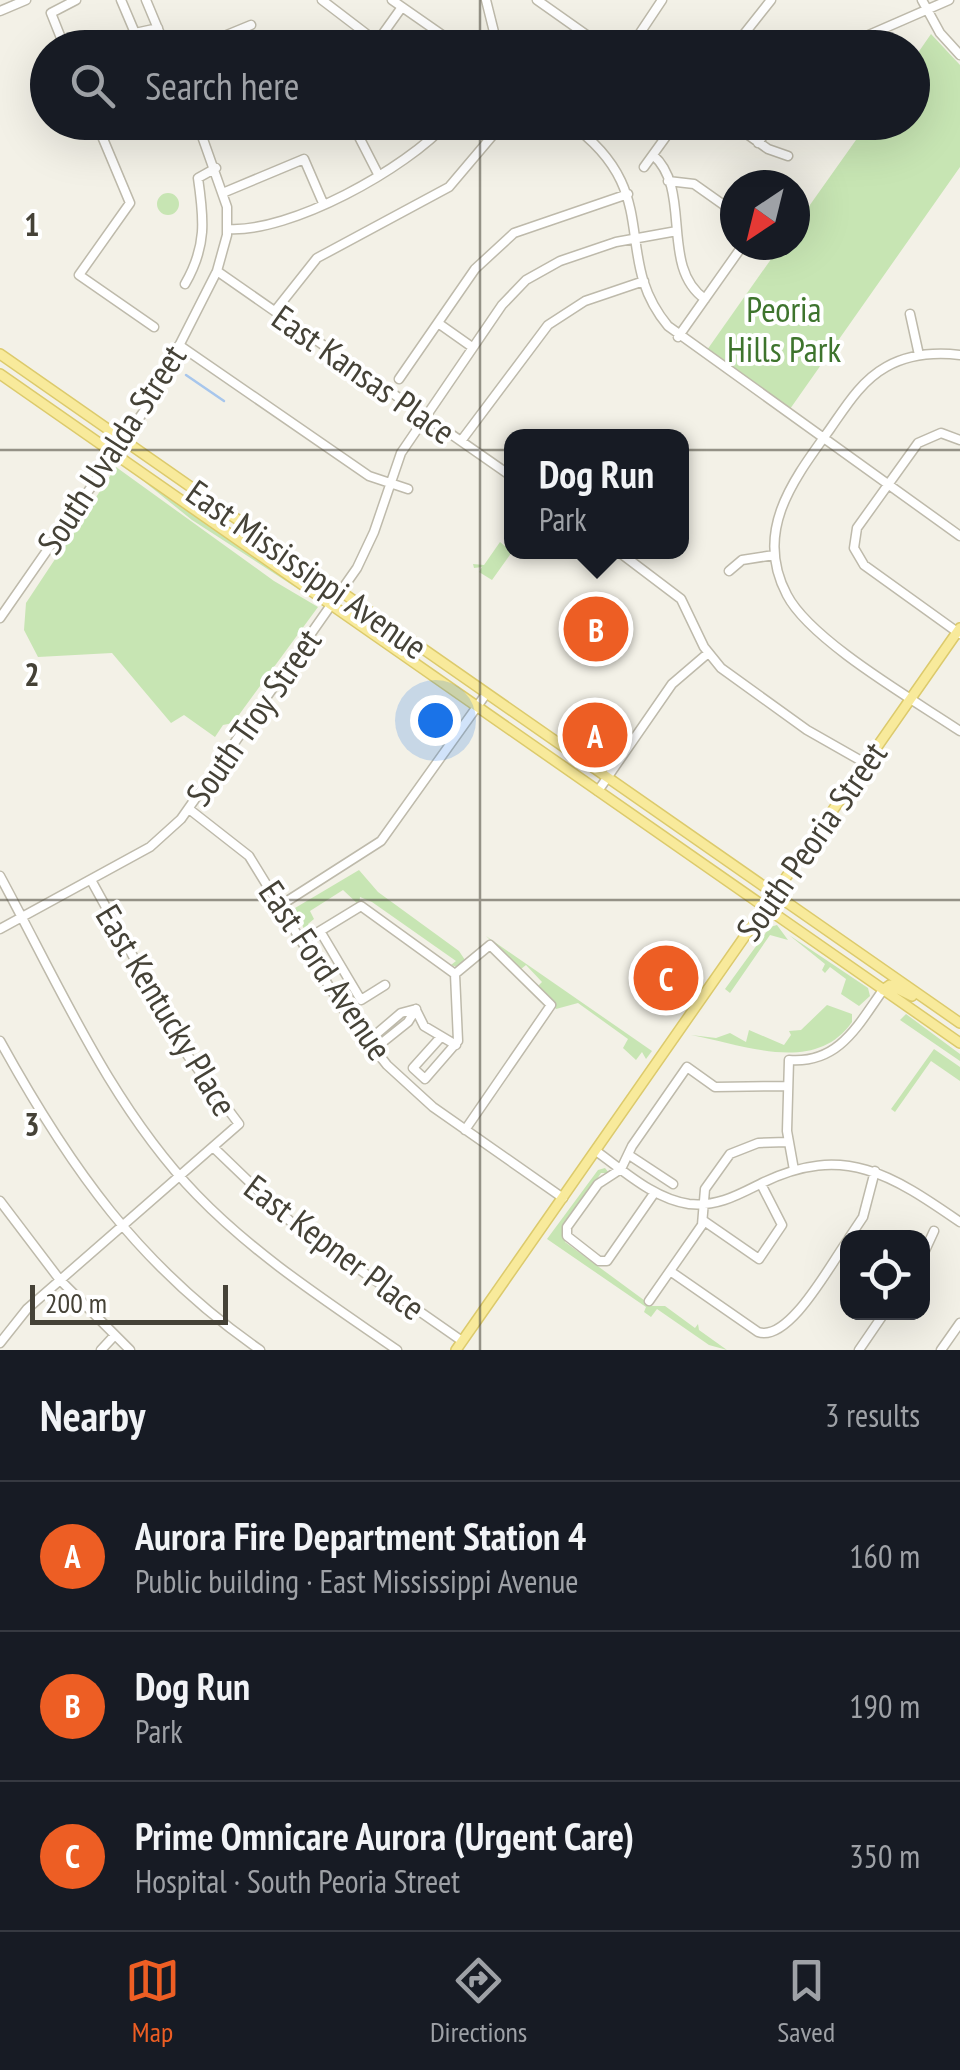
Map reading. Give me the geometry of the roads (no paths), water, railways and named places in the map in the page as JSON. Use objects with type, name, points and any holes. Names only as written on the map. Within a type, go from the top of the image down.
[{"type":"main road","name":"East Mississippi Avenue","points":[[0,354],[960,1023]]},
{"type":"main road","name":"East Mississippi Avenue","points":[[0,374],[960,1042]]},
{"type":"main road","name":"South Peoria Street","points":[[456,1350],[959,631]]},
{"type":"main road","points":[[883,990],[894,986],[946,1013]]},
{"type":"street","points":[[0,11],[26,0]]},
{"type":"street","points":[[58,30],[51,13],[76,0]]},
{"type":"street","points":[[121,0],[134,30]]},
{"type":"street","points":[[146,0],[158,28],[149,30]]},
{"type":"street","points":[[322,0],[361,30]]},
{"type":"street","points":[[392,0],[431,30]]},
{"type":"street","points":[[486,0],[494,30]]},
{"type":"street","points":[[537,0],[579,30]]},
{"type":"street","points":[[643,30],[662,0]]},
{"type":"street","points":[[747,30],[770,0]]},
{"type":"street","points":[[922,0],[960,55]]},
{"type":"street","points":[[882,30],[949,0]]},
{"type":"street","points":[[385,30],[402,7]]},
{"type":"street","points":[[237,30],[251,24]]},
{"type":"street","points":[[104,140],[130,203],[79,274],[154,327]]},
{"type":"street","points":[[205,140],[224,192],[228,229],[275,226],[378,174],[429,140]]},
{"type":"street","points":[[360,140],[378,174]]},
{"type":"street","points":[[274,311],[317,258],[448,188],[489,140]]},
{"type":"street","points":[[589,140],[611,159],[628,194],[644,280],[656,309],[678,337],[960,536]]},
{"type":"street","points":[[644,168],[663,140]]},
{"type":"street","points":[[755,140],[788,156]]},
{"type":"street","points":[[299,147],[323,203]]},
{"type":"street","points":[[653,154],[664,165],[686,279],[705,299]]},
{"type":"street","points":[[224,192],[304,159]]},
{"type":"street","points":[[185,284],[200,254],[205,230],[197,180],[216,168]]},
{"type":"street","points":[[668,181],[694,184],[720,202]]},
{"type":"street","points":[[398,379],[475,269],[514,233],[628,194]]},
{"type":"street","name":"South Uvalda Street","points":[[0,618],[156,392],[217,271],[228,229]]},
{"type":"street","name":"South Troy Street","points":[[0,929],[158,842],[189,808],[340,592],[372,538],[388,484],[424,416],[502,305],[534,275],[560,261],[677,230]]},
{"type":"street","points":[[678,337],[732,260]]},
{"type":"street","name":"East Kansas Place","points":[[217,271],[504,471]]},
{"type":"street","points":[[461,442],[548,324],[585,301],[644,280]]},
{"type":"street","points":[[910,314],[918,355]]},
{"type":"street","points":[[438,323],[472,347]]},
{"type":"street","points":[[179,345],[368,476],[408,489]]},
{"type":"street","points":[[960,355],[918,355],[897,362],[868,380],[822,438],[782,499],[774,554],[786,594],[807,622],[960,731]]},
{"type":"street","points":[[959,631],[856,556],[857,528],[922,438],[942,432],[960,440]]},
{"type":"street","points":[[729,571],[742,560],[774,554]]},
{"type":"street","points":[[628,559],[676,594],[708,654],[727,673],[810,732],[865,762]]},
{"type":"street","points":[[598,791],[672,684],[708,654]]},
{"type":"street","points":[[280,905],[380,840],[486,694]]},
{"type":"street","name":"East Ford Avenue","points":[[189,808],[239,845],[370,1046],[420,1096],[563,1198]]},
{"type":"street","points":[[0,876],[123,1100],[180,1176],[267,1258],[398,1350]]},
{"type":"street","name":"East Kentucky Place","points":[[0,1343],[27,1310],[239,1124],[188,1056],[91,880]]},
{"type":"street","points":[[302,942],[361,906],[454,974]]},
{"type":"street","points":[[320,931],[361,1000],[385,985]]},
{"type":"street","points":[[454,974],[490,945],[551,1005],[464,1130]]},
{"type":"street","points":[[440,1038],[413,1068],[425,1079],[456,1045],[454,974]]},
{"type":"street","points":[[794,1170],[787,1142],[789,1060],[810,1060],[835,1050],[883,990]]},
{"type":"street","points":[[370,1046],[408,1022],[416,1009],[420,1022],[456,1045]]},
{"type":"street","points":[[0,1040],[65,1155],[120,1228],[191,1297],[260,1350]]},
{"type":"street","points":[[656,1192],[610,1259],[599,1261],[569,1240],[566,1229],[598,1184],[615,1177],[688,1067],[715,1086],[786,1086]]},
{"type":"street","points":[[649,1301],[704,1221],[705,1189],[730,1154],[758,1144],[787,1142]]},
{"type":"street","name":"East Kepner Place","points":[[213,1147],[300,1228],[462,1340]]},
{"type":"street","points":[[596,1151],[656,1192],[678,1202],[704,1204],[728,1200],[794,1170],[838,1164],[875,1171],[906,1185],[960,1222]]},
{"type":"street","points":[[629,1154],[673,1184]]},
{"type":"street","points":[[855,1230],[864,1217],[875,1171]]},
{"type":"street","points":[[704,1221],[759,1259],[782,1225],[761,1184]]},
{"type":"street","points":[[0,1200],[60,1280],[130,1350]]},
{"type":"street","points":[[930,1240],[934,1231]]},
{"type":"street","points":[[670,1271],[758,1332],[771,1335],[788,1326],[840,1251]]},
{"type":"street","points":[[859,1350],[879,1320]]},
{"type":"street","points":[[941,1350],[960,1323]]},
{"type":"street","points":[[101,1350],[114,1336]]},
{"type":"waterway","points":[[186,375],[224,401]]},
{"type":"place","name":"Dog Run","points":[[596,629]]},
{"type":"place","name":"Aurora Fire Department Station 4","points":[[595,735]]},
{"type":"place","name":"Prime Omnicare Aurora (Urgent Care)","points":[[666,978]]},
{"type":"park label","name":"Peoria Hills Park","points":[[784,329]]}]
